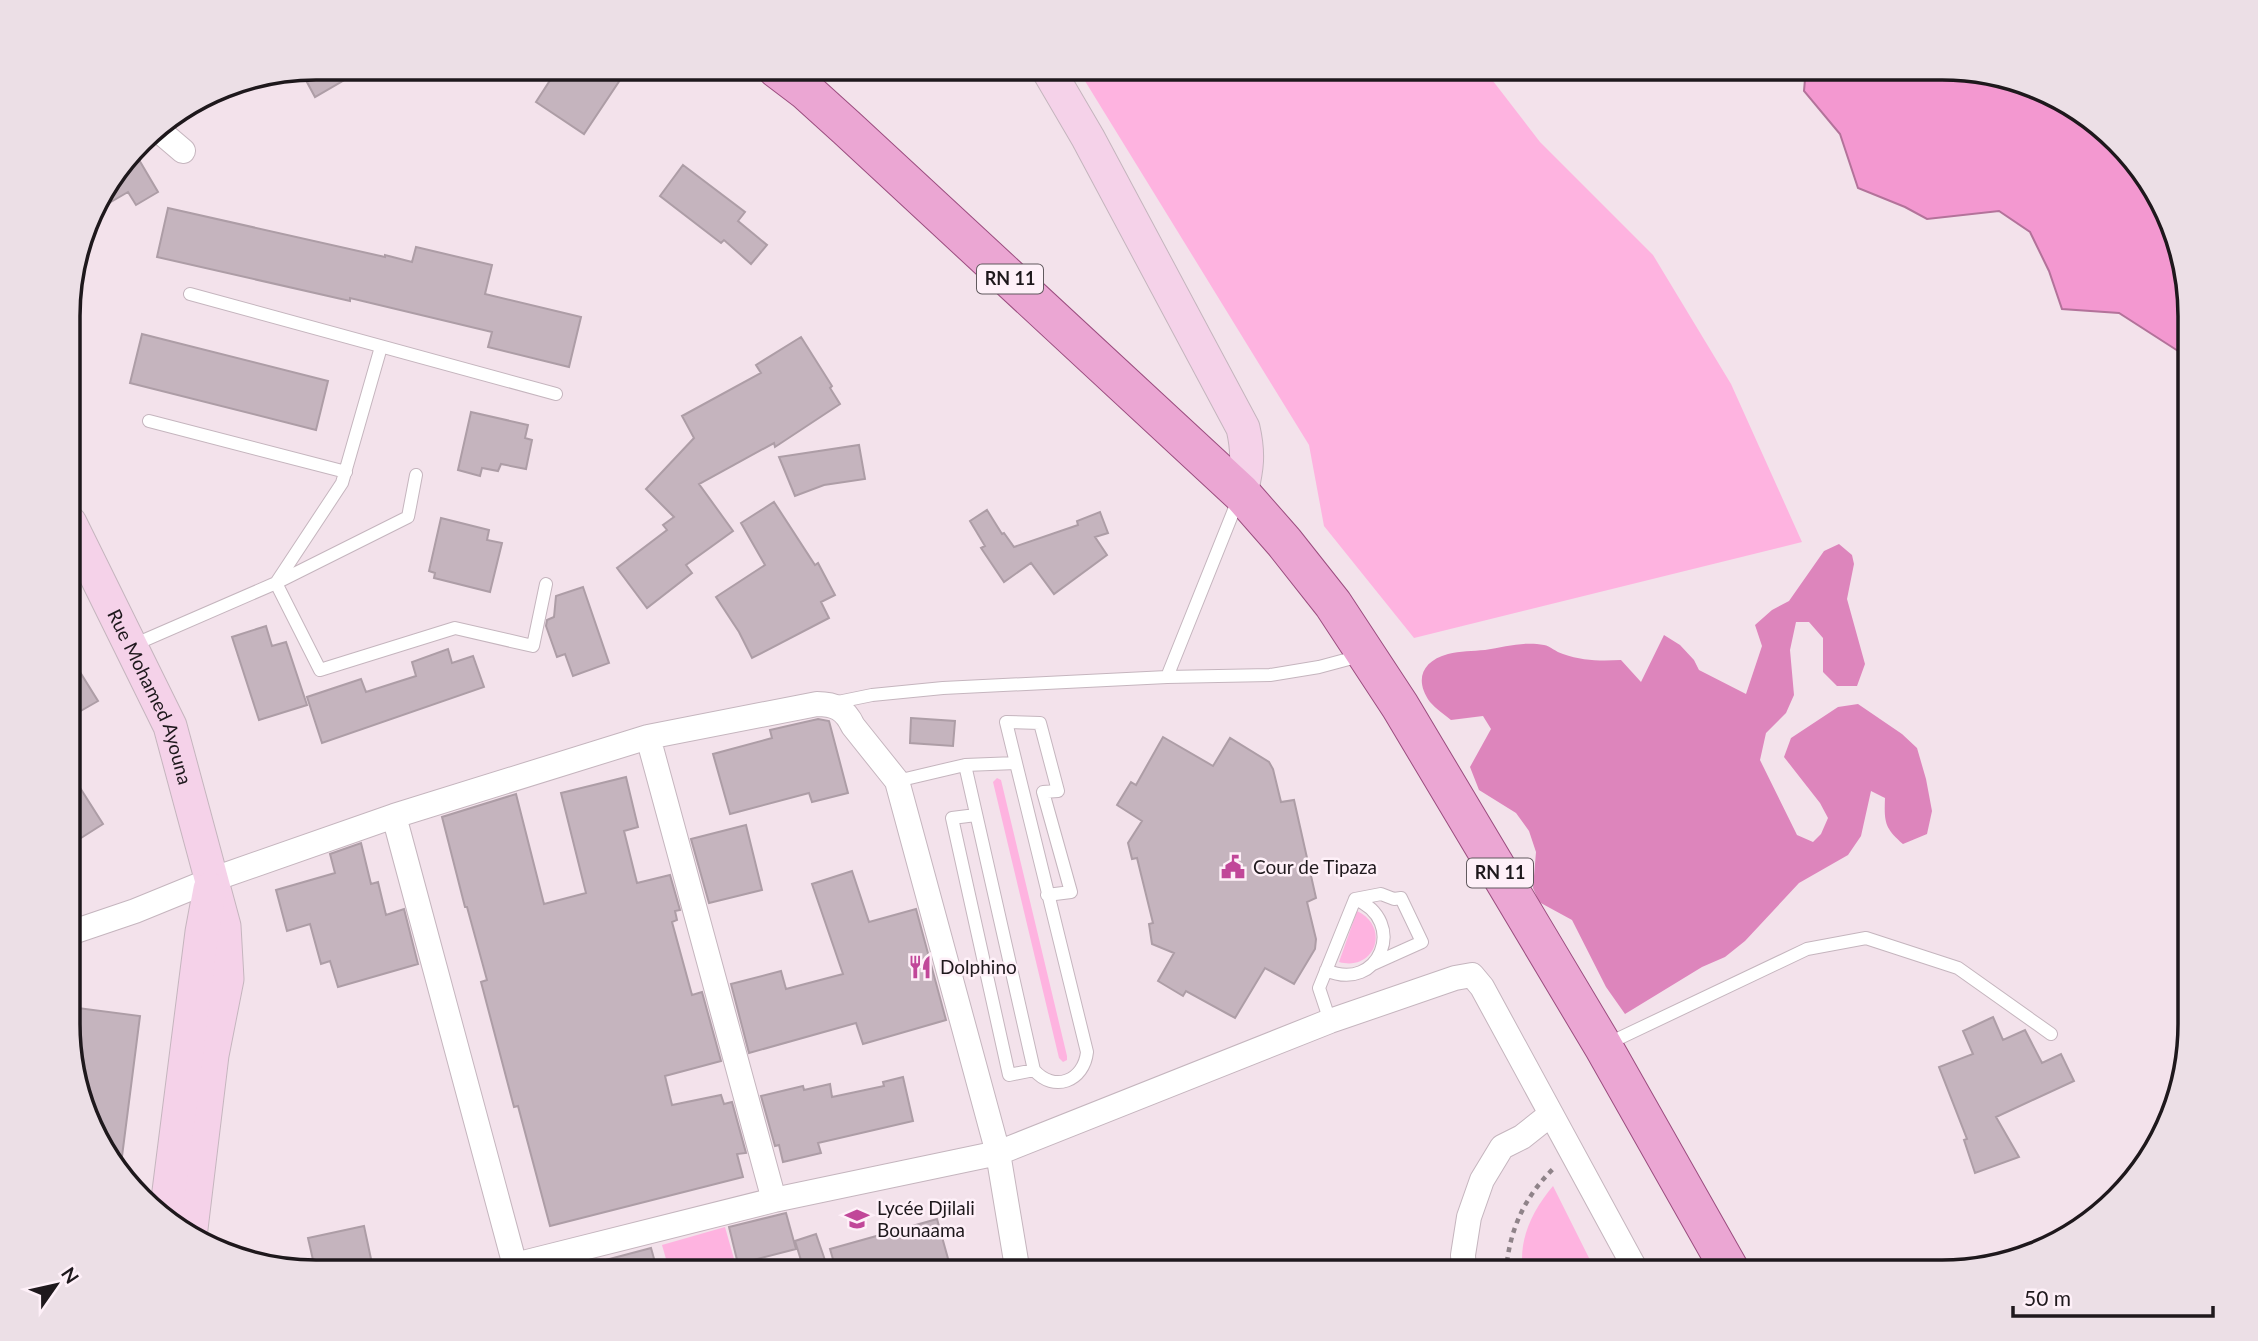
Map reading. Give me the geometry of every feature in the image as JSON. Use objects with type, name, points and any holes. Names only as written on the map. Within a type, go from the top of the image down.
[{"type":"main road","name":"RN 11","points":[[792,80],[1241,493],[1333,604],[1367,653],[1603,1046],[1724,1260]]},
{"type":"main road","points":[[1054,80],[1240,420],[1247,446],[1248,464],[1241,493]]},
{"type":"main road","name":"Rue Mohamed Ayouna","points":[[80,544],[170,726],[224,926],[227,979],[212,1055],[191,1225]]},
{"type":"main road","points":[[167,1207],[211,880]]},
{"type":"street","points":[[165,136],[183,151]]},
{"type":"street","points":[[80,930],[394,816],[648,737],[817,704],[829,704],[840,708],[848,716],[853,726],[897,780],[998,1153],[1016,1260]]},
{"type":"street","points":[[648,737],[774,1200]]},
{"type":"street","points":[[394,816],[514,1260]]},
{"type":"street","points":[[550,1260],[774,1200],[998,1153],[1330,1021],[1455,978],[1472,975],[1482,987],[1630,1260]]},
{"type":"street","points":[[1463,1260],[1469,1217],[1482,1180],[1502,1147],[1522,1137],[1551,1114]]},
{"type":"lane","points":[[190,294],[556,394]]},
{"type":"lane","points":[[276,583],[342,483],[381,347]]},
{"type":"lane","points":[[149,421],[346,472]]},
{"type":"lane","points":[[130,646],[276,583],[408,517],[416,475]]},
{"type":"lane","points":[[1167,677],[1241,493]]},
{"type":"lane","points":[[276,583],[320,670],[455,628],[533,646],[546,584]]},
{"type":"lane","points":[[829,704],[872,695],[943,688],[1167,677],[1245,677],[1294,672],[1367,653]]},
{"type":"lane","points":[[965,765],[1034,1070],[1052,1082],[1068,1081],[1084,1067],[1087,1052],[1047,895],[1006,722],[1040,723],[1058,791],[1043,792],[1071,892],[1047,895]]},
{"type":"lane","points":[[897,780],[965,765],[1016,763]]},
{"type":"lane","points":[[976,815],[951,818],[1009,1075],[1034,1070]]},
{"type":"lane","points":[[1326,970],[1335,975],[1356,975],[1373,964],[1422,942],[1401,898],[1394,899],[1381,894],[1355,899]]},
{"type":"lane","points":[[1355,899],[1373,909],[1383,927],[1383,947],[1373,964]]},
{"type":"lane","points":[[1330,1021],[1318,988],[1355,899]]},
{"type":"lane","points":[[1603,1046],[1807,949],[1866,938],[1958,968],[2052,1034]]},
{"type":"path","points":[[1507,1260],[1509,1245],[1519,1216],[1535,1188],[1556,1166]]},
{"type":"shaded area","points":[[1084,80],[1492,80],[1540,142],[1653,255],[1731,384],[1802,542],[1414,638],[1324,526],[1309,445]]},
{"type":"shaded area","points":[[1805,80],[1941,80],[1972,83],[2032,98],[2085,129],[2129,173],[2160,226],[2173,270],[2177,301],[2177,350],[2119,313],[2062,309],[2049,271],[2030,232],[1999,211],[1927,219],[1858,188],[1840,134],[1804,91]]},
{"type":"shaded area","points":[[1839,544],[1852,555],[1854,564],[1847,599],[1865,664],[1857,686],[1837,686],[1823,672],[1823,638],[1809,622],[1796,622],[1790,650],[1794,695],[1786,713],[1766,733],[1760,760],[1797,835],[1813,842],[1821,834],[1828,818],[1820,803],[1784,757],[1791,738],[1838,707],[1858,704],[1902,734],[1917,748],[1932,811],[1927,834],[1903,844],[1892,834],[1887,824],[1885,798],[1871,791],[1861,836],[1848,855],[1799,883],[1745,941],[1725,957],[1702,967],[1625,1014],[1606,987],[1572,920],[1539,902],[1533,888],[1536,852],[1529,831],[1516,813],[1479,790],[1470,767],[1491,729],[1483,716],[1451,720],[1437,709],[1425,694],[1422,686],[1423,672],[1432,661],[1448,654],[1537,644],[1578,658],[1621,660],[1641,682],[1664,635],[1680,645],[1699,670],[1746,694],[1762,646],[1755,625],[1772,610],[1789,601],[1824,551]]},
{"type":"shaded area","points":[[997,778],[1001,780],[1067,1056],[1067,1060],[1063,1062],[1059,1058],[993,782]]},
{"type":"shaded area","points":[[1357,911],[1374,927],[1374,946],[1362,960],[1352,963],[1339,962]]},
{"type":"shaded area","points":[[1553,1186],[1590,1260],[1522,1260],[1528,1226]]},
{"type":"shaded area","points":[[725,1227],[734,1260],[666,1260],[662,1245]]},
{"type":"building","points":[[344,80],[315,97],[306,81]]},
{"type":"building","points":[[550,80],[620,80],[584,134],[536,102]]},
{"type":"building","points":[[139,161],[158,192],[136,205],[128,192],[110,203]]},
{"type":"building","points":[[683,165],[745,212],[738,221],[767,245],[751,264],[724,240],[721,243],[660,196]]},
{"type":"building","points":[[168,208],[412,262],[416,247],[492,265],[485,294],[581,317],[569,367],[488,347],[492,332],[350,298],[350,301],[157,257]]},
{"type":"building","points":[[142,334],[328,381],[316,430],[130,383]]},
{"type":"building","points":[[801,337],[832,386],[830,388],[840,404],[775,447],[774,443],[699,484],[733,531],[686,565],[692,573],[647,608],[617,568],[667,530],[663,525],[674,517],[646,489],[694,438],[682,416],[761,373],[756,365]]},
{"type":"building","points":[[471,412],[528,425],[525,438],[532,440],[526,469],[501,464],[498,471],[482,468],[480,476],[458,470]]},
{"type":"building","points":[[859,445],[865,479],[824,485],[795,496],[779,457]]},
{"type":"building","points":[[774,502],[815,565],[818,563],[835,595],[821,602],[829,618],[752,658],[716,597],[765,565],[741,523]]},
{"type":"building","points":[[987,510],[1014,547],[1078,525],[1077,521],[1100,512],[1108,533],[1095,537],[1107,555],[1054,594],[1031,563],[1004,582],[981,548],[985,546],[970,521]]},
{"type":"building","points":[[441,518],[489,530],[487,540],[502,543],[490,592],[434,578],[435,573],[429,571]]},
{"type":"building","points":[[583,587],[609,663],[573,676],[565,654],[557,657],[546,626],[547,620],[554,617],[556,596]]},
{"type":"building","points":[[266,626],[272,646],[286,642],[307,705],[259,720],[232,637]]},
{"type":"building","points":[[448,649],[452,663],[473,656],[484,687],[322,743],[307,697],[361,679],[366,692],[416,676],[412,662]]},
{"type":"building","points":[[80,672],[98,701],[80,711]]},
{"type":"building","points":[[911,718],[955,721],[953,746],[910,743]]},
{"type":"building","points":[[818,719],[829,721],[848,793],[812,802],[809,793],[730,814],[713,754],[772,738],[770,730]]},
{"type":"building","points":[[1163,737],[1213,766],[1230,738],[1269,762],[1281,802],[1294,800],[1316,898],[1307,902],[1316,939],[1315,949],[1294,984],[1265,968],[1235,1018],[1186,991],[1183,996],[1158,981],[1174,953],[1152,944],[1149,924],[1153,923],[1137,858],[1132,859],[1128,843],[1142,821],[1117,805],[1131,782],[1136,785]]},
{"type":"building","points":[[626,777],[638,827],[624,831],[637,883],[670,875],[680,910],[675,911],[677,920],[672,922],[692,995],[702,992],[721,1061],[665,1076],[672,1105],[721,1095],[724,1104],[732,1102],[746,1153],[737,1154],[743,1177],[550,1226],[518,1106],[514,1107],[481,982],[487,980],[442,817],[516,794],[544,904],[586,893],[561,793]]},
{"type":"building","points":[[80,788],[103,824],[80,839]]},
{"type":"building","points":[[746,825],[762,890],[709,903],[691,839]]},
{"type":"building","points":[[361,843],[371,884],[378,882],[386,915],[404,909],[418,964],[338,987],[330,961],[321,964],[310,924],[287,931],[276,890],[335,873],[330,854]]},
{"type":"building","points":[[852,871],[869,922],[916,909],[946,1020],[863,1044],[856,1023],[749,1053],[731,984],[781,971],[786,989],[843,974],[812,884]]},
{"type":"building","points":[[80,1008],[140,1016],[122,1158],[93,1100],[85,1071]]},
{"type":"building","points":[[1993,1017],[2003,1040],[2025,1030],[2042,1063],[2061,1054],[2074,1081],[1996,1117],[2019,1157],[1975,1173],[1964,1140],[1967,1139],[1939,1067],[1973,1054],[1963,1031]]},
{"type":"building","points":[[903,1077],[913,1121],[818,1143],[821,1153],[783,1162],[779,1145],[775,1146],[761,1096],[803,1086],[804,1090],[830,1084],[832,1097],[884,1086],[883,1082]]},
{"type":"building","points":[[786,1213],[796,1249],[753,1260],[737,1260],[729,1227]]},
{"type":"building","points":[[937,1219],[948,1260],[833,1260],[830,1249]]},
{"type":"building","points":[[364,1226],[371,1260],[313,1260],[308,1238]]},
{"type":"building","points":[[816,1234],[825,1260],[801,1260],[795,1241]]},
{"type":"building","points":[[651,1248],[654,1260],[606,1260]]},
{"type":"place","name":"Cour de Tipaza","points":[[1233,867]]},
{"type":"place","name":"Dolphino","points":[[920,967]]},
{"type":"place","name":"Lycée Djilali Bounaama","points":[[857,1219]]}]
